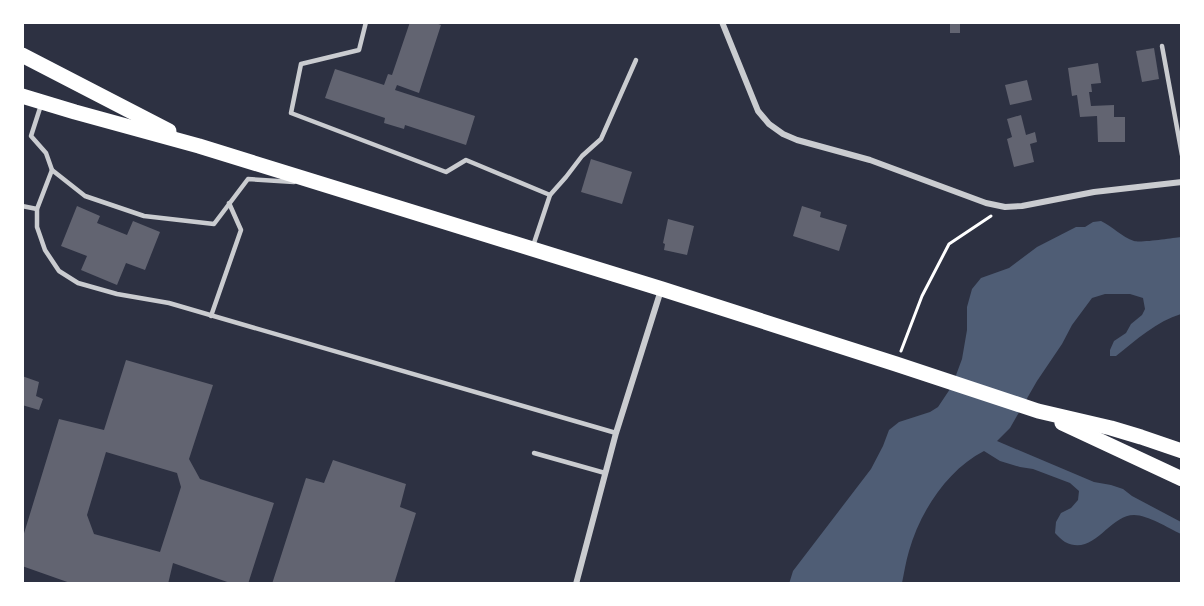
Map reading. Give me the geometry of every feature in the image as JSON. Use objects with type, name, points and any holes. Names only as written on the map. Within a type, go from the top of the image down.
[{"type":"highway","points":[[22,55],[199,146]]},
{"type":"highway","points":[[22,96],[199,146],[662,289],[1038,411],[1111,428],[1182,451]]},
{"type":"highway","points":[[1038,411],[1182,479]]},
{"type":"street","points":[[722,22],[758,111],[769,124],[797,140],[870,160],[986,203],[1005,207],[1022,206],[1094,192],[1182,182]]},
{"type":"street","points":[[576,584],[616,433],[662,289]]},
{"type":"lane","points":[[366,22],[359,50],[301,64],[291,113],[446,172],[466,160],[550,195]]},
{"type":"lane","points":[[1162,46],[1182,155]]},
{"type":"lane","points":[[533,249],[550,195],[582,156],[601,139],[636,60]]},
{"type":"lane","points":[[31,136],[42,102]]},
{"type":"lane","points":[[22,135],[31,136],[46,153],[52,171],[85,196],[144,216],[214,224],[248,179],[326,185]]},
{"type":"lane","points":[[52,171],[37,209],[37,226],[45,250],[59,271],[78,283],[117,294],[169,303],[616,433]]},
{"type":"lane","points":[[211,316],[241,230],[229,203]]},
{"type":"lane","points":[[22,206],[37,209]]},
{"type":"lane","points":[[534,453],[606,473]]},
{"type":"path","points":[[896,364],[922,296],[949,244],[1005,207]]},
{"type":"water","points":[[1101,221],[1134,241],[1181,237],[1181,314],[1155,326],[1116,356],[1110,356],[1114,341],[1126,333],[1131,324],[1142,315],[1145,309],[1143,298],[1130,294],[1105,294],[1092,298],[1072,325],[1010,428],[997,441],[1094,482],[1123,489],[1181,522],[1181,534],[1152,519],[1134,515],[1117,521],[1093,540],[1084,544],[1075,545],[1065,542],[1055,533],[1056,522],[1061,513],[1071,508],[1078,500],[1079,491],[1070,483],[1033,469],[1000,461],[984,451],[958,469],[928,507],[914,536],[902,583],[789,584],[793,571],[871,469],[889,430],[899,422],[938,407],[952,386],[962,359],[967,330],[967,307],[972,289],[981,278],[1009,268],[1037,247],[1076,227],[1085,227],[1093,222]]},
{"type":"building","points":[[410,22],[433,22],[441,25],[419,93],[397,85],[395,90],[475,116],[466,145],[405,125],[404,129],[384,123],[385,118],[325,98],[335,69],[384,85],[388,74],[392,75]]},
{"type":"building","points":[[950,22],[960,22],[960,33],[950,33]]},
{"type":"building","points":[[1154,48],[1159,79],[1142,82],[1136,51]]},
{"type":"building","points":[[1098,63],[1101,83],[1091,84],[1092,92],[1089,92],[1091,106],[1114,105],[1114,117],[1125,117],[1125,142],[1098,142],[1097,116],[1080,117],[1077,95],[1072,96],[1068,68]]},
{"type":"building","points":[[1027,80],[1032,100],[1010,105],[1005,85]]},
{"type":"building","points":[[1021,115],[1026,135],[1035,132],[1037,142],[1030,144],[1034,162],[1014,167],[1007,139],[1012,137],[1007,119]]},
{"type":"building","points":[[591,159],[632,172],[622,204],[581,192]]},
{"type":"building","points":[[77,206],[100,216],[97,223],[127,235],[133,221],[160,232],[145,270],[126,263],[117,285],[81,270],[87,256],[61,246]]},
{"type":"building","points":[[802,206],[821,212],[820,217],[847,225],[839,251],[793,236]]},
{"type":"building","points":[[668,219],[694,226],[687,255],[664,250],[665,244],[663,243]]},
{"type":"building","points":[[126,360],[213,385],[189,459],[200,479],[274,503],[248,584],[233,584],[173,563],[168,584],[73,584],[22,566],[22,540],[59,419],[104,430]],"holes":[[[106,452],[177,473],[181,487],[160,552],[94,534],[87,515]]]},
{"type":"building","points":[[22,376],[39,382],[36,396],[43,399],[39,410],[22,405]]},
{"type":"building","points":[[333,460],[406,484],[400,507],[416,513],[394,584],[272,584],[306,478],[324,483]]}]
